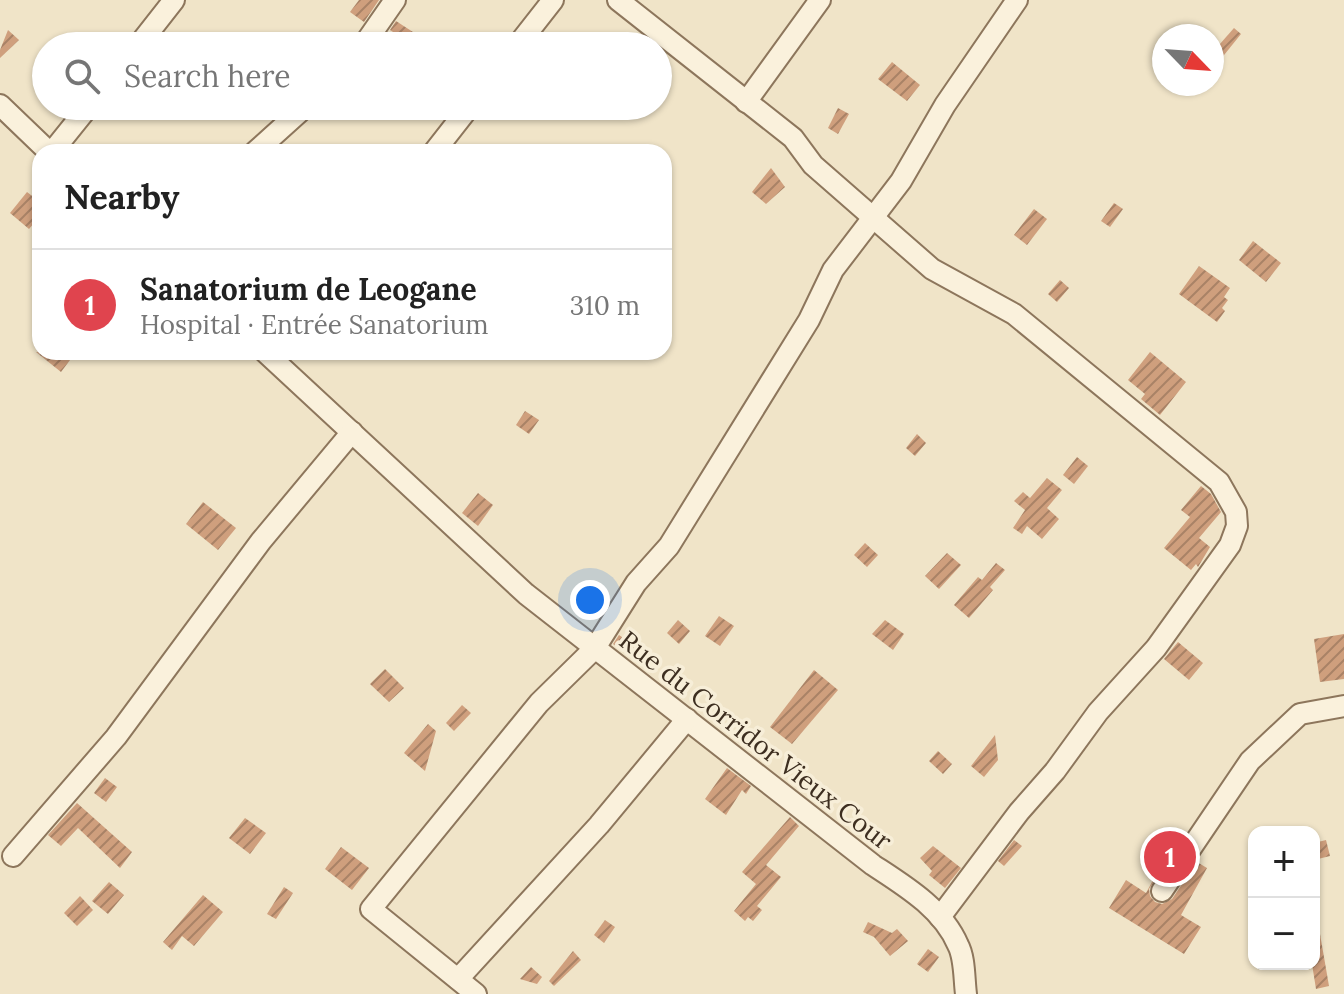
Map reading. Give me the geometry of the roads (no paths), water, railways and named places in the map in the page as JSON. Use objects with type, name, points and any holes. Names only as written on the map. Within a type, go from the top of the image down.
[{"type":"street","points":[[149,32],[174,0]]},
{"type":"street","points":[[373,32],[395,0]]},
{"type":"street","points":[[528,32],[553,0]]},
{"type":"street","points":[[618,0],[658,32]]},
{"type":"street","points":[[746,102],[820,0]]},
{"type":"street","points":[[476,994],[371,909],[539,703],[595,648],[636,583],[669,546],[809,320],[833,270],[901,181],[945,105],[1017,0]]},
{"type":"street","points":[[672,43],[793,138],[813,165],[932,269],[1014,314],[1166,437],[1219,482],[1236,512],[1237,526],[1230,545],[1156,648],[1098,712],[940,917]]},
{"type":"street","points":[[0,105],[42,144]]},
{"type":"street","points":[[58,144],[77,120]]},
{"type":"street","points":[[264,144],[290,120]]},
{"type":"street","points":[[440,144],[459,120]]},
{"type":"street","name":"Rue du Corridor Vieux Cour","points":[[275,360],[526,594],[873,865],[914,891],[940,917],[959,946],[966,994]]},
{"type":"street","points":[[13,856],[116,737],[261,541],[352,432]]},
{"type":"street","points":[[1162,891],[1250,761],[1300,714],[1344,706]]},
{"type":"street","points":[[458,979],[599,825],[687,719]]},
{"type":"place","name":"Sanatorium de Leogane","points":[[1170,857]]}]
